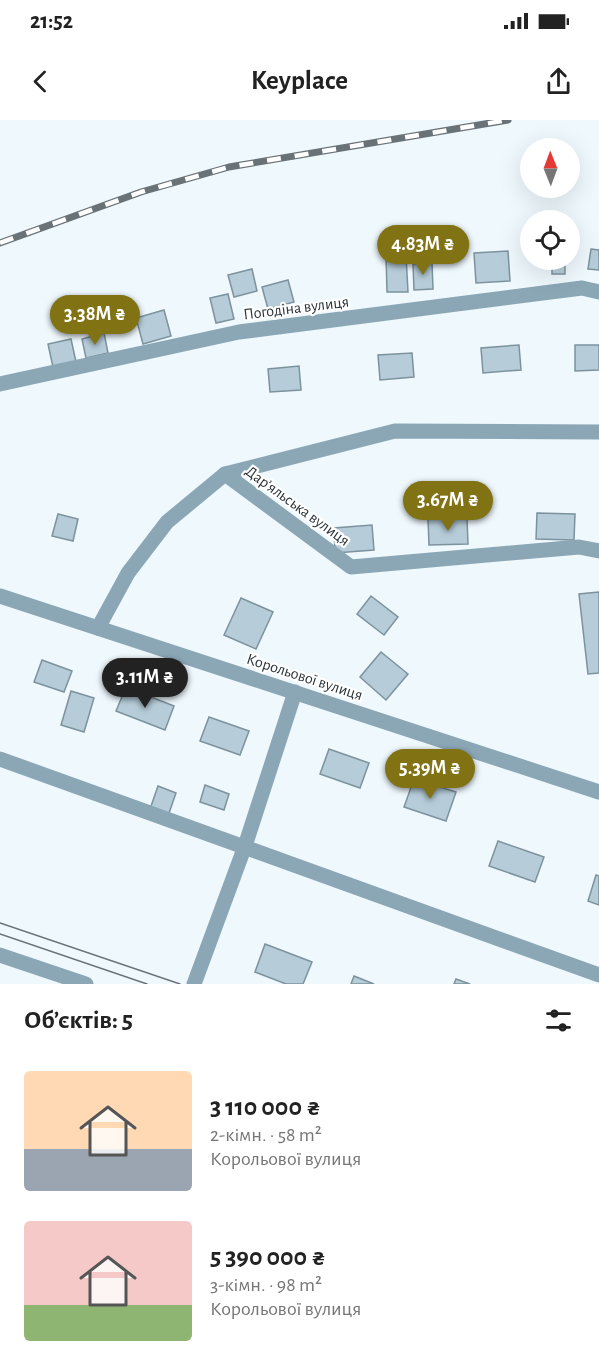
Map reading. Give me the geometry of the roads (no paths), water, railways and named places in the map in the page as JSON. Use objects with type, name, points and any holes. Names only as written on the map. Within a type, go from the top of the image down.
[{"type":"street","name":"Погодіна вулиця","points":[[0,384],[239,332],[582,288],[599,292]]},
{"type":"street","points":[[98,628],[128,573],[167,522],[225,474],[395,431],[599,432]]},
{"type":"street","name":"Дар’яльська вулиця","points":[[225,474],[351,567],[579,547],[599,551]]},
{"type":"street","name":"Корольової вулиця","points":[[0,596],[599,792]]},
{"type":"street","points":[[194,984],[245,846],[295,692]]},
{"type":"street","points":[[0,759],[599,975]]},
{"type":"street","points":[[0,955],[86,984]]},
{"type":"tram line","points":[[0,923],[180,984]]},
{"type":"tram line","points":[[0,934],[147,984]]},
{"type":"railway","points":[[0,243],[141,192],[229,167],[508,120]]}]
